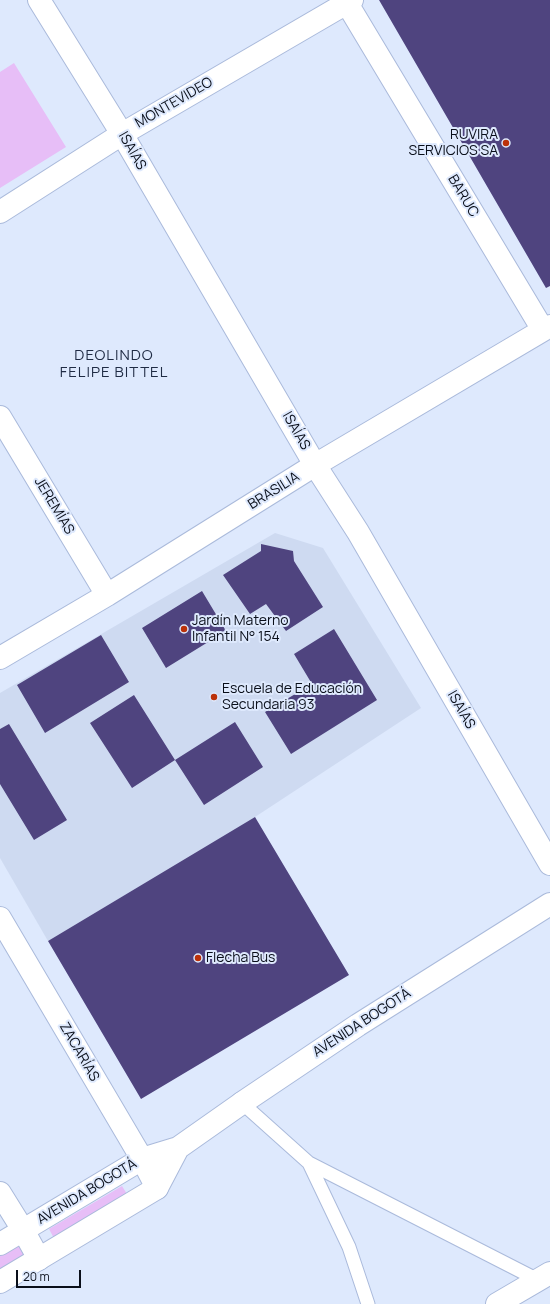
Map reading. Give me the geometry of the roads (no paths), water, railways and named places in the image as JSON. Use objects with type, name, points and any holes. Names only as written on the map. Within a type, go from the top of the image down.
[{"type":"street","name":"ISAÍAS","points":[[39,0],[122,134],[315,465],[358,532],[550,864]]},
{"type":"street","name":"MONTEVIDEO","points":[[0,212],[122,134],[348,1]]},
{"type":"street","name":"BARUC","points":[[348,1],[547,328]]},
{"type":"street","name":"BRASILIA","points":[[0,658],[107,595],[315,465],[547,328]]},
{"type":"street","name":"JEREMÍAS","points":[[0,418],[107,595]]},
{"type":"street","name":"AVENIDA BOGOTÁ","points":[[0,1244],[142,1159],[178,1148],[358,1025],[550,904]]},
{"type":"street","name":"ZACARÍAS","points":[[0,918],[142,1159],[157,1188]]},
{"type":"street","name":"AVENIDA BOGOTÁ","points":[[157,1188],[178,1148]]},
{"type":"street","points":[[0,1282],[157,1188]]},
{"type":"street","points":[[0,1193],[39,1259]]},
{"type":"street","points":[[498,1304],[544,1276]]},
{"type":"lane","points":[[242,1103],[310,1163],[544,1276]]},
{"type":"lane","points":[[310,1163],[349,1247],[368,1304]]},
{"type":"place","name":"RUVIRA SERVICIOS SA","points":[[506,143]]},
{"type":"place","name":"Jardín Materno Infantil N° 154","points":[[184,629]]},
{"type":"place","name":"Escuela de Educación Secundaria 93","points":[[214,697]]},
{"type":"place","name":"Flecha Bus","points":[[198,958]]},
{"type":"district","name":"DEOLINDO FELIPE BITTEL","points":[[114,364]]}]
